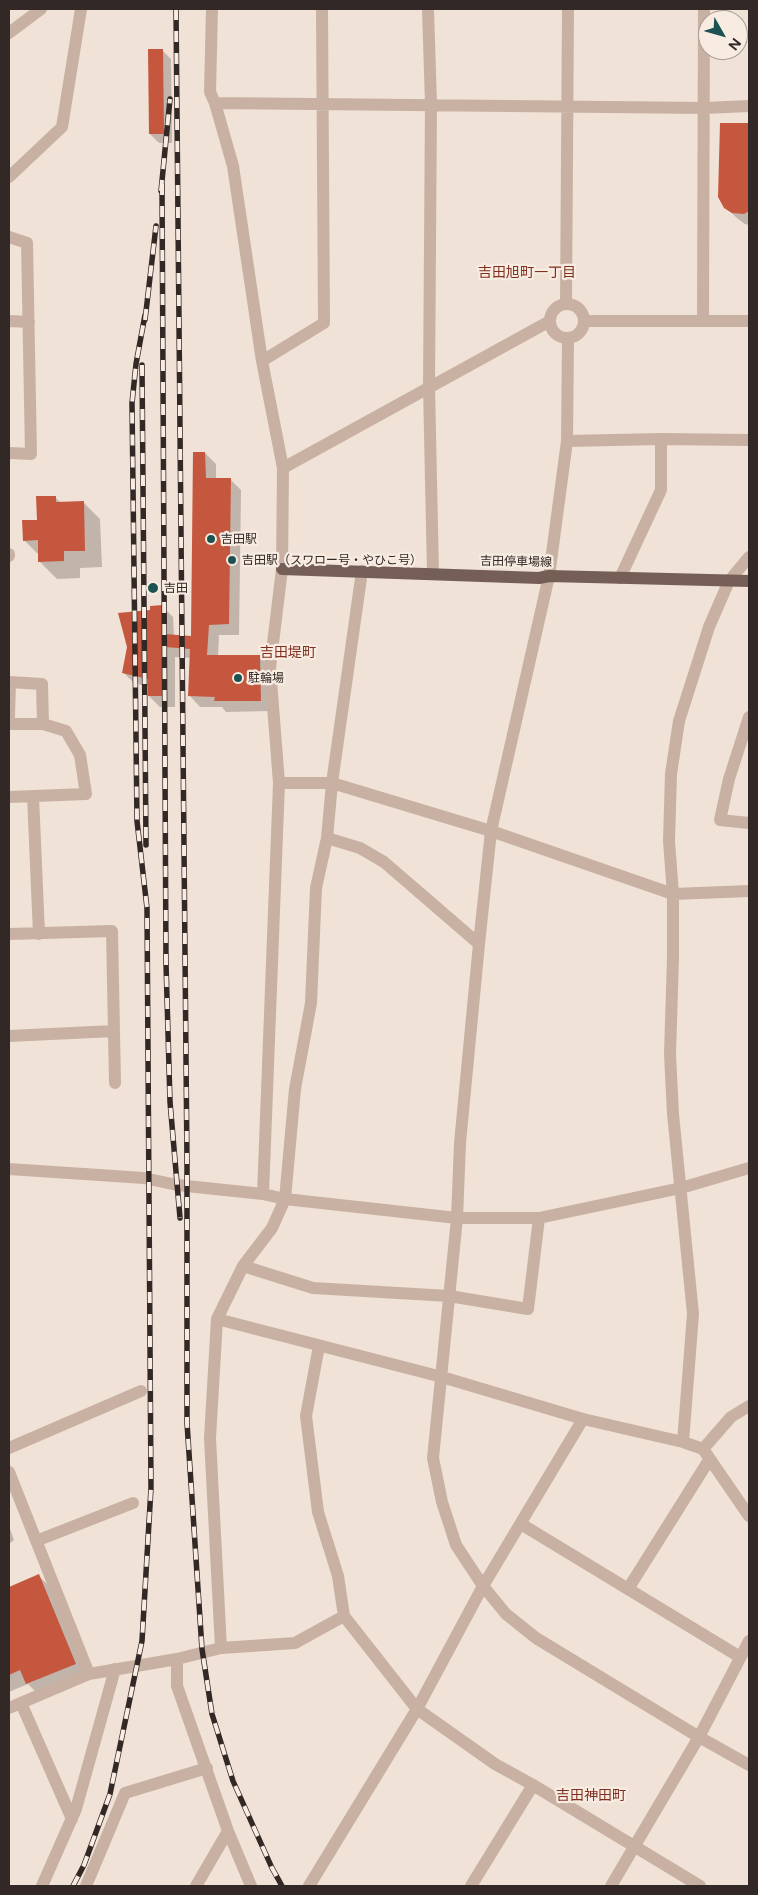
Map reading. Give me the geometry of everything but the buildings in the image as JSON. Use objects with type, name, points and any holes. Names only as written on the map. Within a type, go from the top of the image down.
[{"type":"main road","name":"吉田停車場線","points":[[282,568],[539,578],[549,576],[749,581]]},
{"type":"street","points":[[9,33],[42,9]]},
{"type":"street","points":[[10,174],[62,127],[81,9]]},
{"type":"street","points":[[212,9],[210,92],[215,103],[233,166],[262,360],[283,468],[282,568],[270,668],[279,783],[263,1194]]},
{"type":"street","points":[[262,360],[324,323],[322,9]]},
{"type":"street","points":[[428,9],[431,104],[430,386],[433,574]]},
{"type":"street","points":[[566,304],[568,9]]},
{"type":"street","points":[[703,321],[704,9]]},
{"type":"street","points":[[215,103],[705,108],[749,106]]},
{"type":"street","points":[[9,237],[27,243],[31,454],[9,453]]},
{"type":"street","points":[[566,304],[571,304],[581,311],[584,321],[580,332],[576,336],[568,338],[555,334],[550,321],[555,308],[566,304]]},
{"type":"street","points":[[283,468],[550,321]]},
{"type":"street","points":[[584,321],[749,321]]},
{"type":"street","points":[[9,322],[29,322]]},
{"type":"street","points":[[568,338],[567,441],[549,576],[491,831],[460,1143],[457,1218],[433,1458],[442,1502],[456,1545],[483,1586],[506,1614],[536,1638],[749,1765]]},
{"type":"street","points":[[620,578],[662,490],[661,439]]},
{"type":"street","points":[[567,441],[749,440]]},
{"type":"street","points":[[683,1442],[693,1314],[673,1114],[670,1054],[673,894],[669,840],[672,774],[679,721],[709,627],[729,581],[749,557]]},
{"type":"street","points":[[221,1648],[210,1438],[217,1319],[242,1266],[272,1228],[285,1199],[295,1089],[311,1003],[316,888],[327,838],[332,783],[362,571]]},
{"type":"street","points":[[9,717],[9,682],[42,684],[43,724]]},
{"type":"street","points":[[749,717],[729,779],[720,820],[749,823]]},
{"type":"street","points":[[9,724],[43,724],[66,731],[80,755],[86,794],[9,797]]},
{"type":"street","points":[[279,783],[332,783],[491,831],[673,894],[749,891]]},
{"type":"street","points":[[33,796],[39,934]]},
{"type":"street","points":[[327,838],[360,848],[384,862],[479,944]]},
{"type":"street","points":[[9,934],[112,931],[116,1083]]},
{"type":"street","points":[[9,1036],[114,1031]]},
{"type":"street","points":[[9,1169],[144,1178],[177,1185],[263,1194],[285,1199],[457,1218],[539,1218],[681,1188],[749,1168]]},
{"type":"street","points":[[242,1266],[314,1288],[449,1296],[528,1309],[539,1218]]},
{"type":"street","points":[[217,1319],[442,1377],[583,1419],[683,1442],[706,1455],[749,1516]]},
{"type":"street","points":[[319,1346],[306,1416],[318,1512],[338,1576],[344,1616],[417,1710],[495,1764],[700,1886]]},
{"type":"street","points":[[9,1448],[141,1391]]},
{"type":"street","points":[[628,1588],[706,1455],[731,1417],[749,1406]]},
{"type":"street","points":[[309,1886],[417,1710],[483,1586],[583,1419]]},
{"type":"street","points":[[9,1472],[89,1674]]},
{"type":"street","points":[[36,1541],[133,1503]]},
{"type":"street","points":[[521,1524],[740,1657]]},
{"type":"street","points":[[9,1708],[89,1674],[177,1659],[221,1648],[295,1643],[344,1616]]},
{"type":"street","points":[[610,1886],[699,1736],[749,1641]]},
{"type":"street","points":[[177,1659],[177,1686],[228,1831],[251,1886]]},
{"type":"street","points":[[42,1886],[76,1809],[115,1669]]},
{"type":"street","points":[[21,1703],[72,1819]]},
{"type":"street","points":[[86,1886],[125,1793],[207,1768]]},
{"type":"street","points":[[471,1886],[533,1785]]},
{"type":"street","points":[[196,1886],[228,1831]]},
{"type":"railway","points":[[176,9],[187,1161],[187,1423],[202,1649],[212,1714],[233,1781],[282,1886]]},
{"type":"railway","points":[[161,191],[170,99]]},
{"type":"railway","points":[[162,184],[166,963],[170,1102],[180,1218]]},
{"type":"railway","points":[[145,320],[156,226]]},
{"type":"railway","points":[[73,1886],[84,1865],[110,1794],[142,1641],[151,1488],[147,908],[137,821],[132,403],[136,364],[145,315]]},
{"type":"railway","points":[[142,365],[146,845]]},
{"type":"place","name":"吉田駅","points":[[211,539]]},
{"type":"place","name":"吉田駅（スワロー号・やひこ号）","points":[[232,560]]},
{"type":"place","name":"吉田","points":[[153,588]]},
{"type":"place","name":"駐輪場","points":[[238,678]]},
{"type":"district","name":"吉田旭町一丁目","points":[[527,273]]},
{"type":"district","name":"吉田堤町","points":[[288,653]]},
{"type":"district","name":"吉田神田町","points":[[591,1796]]}]
